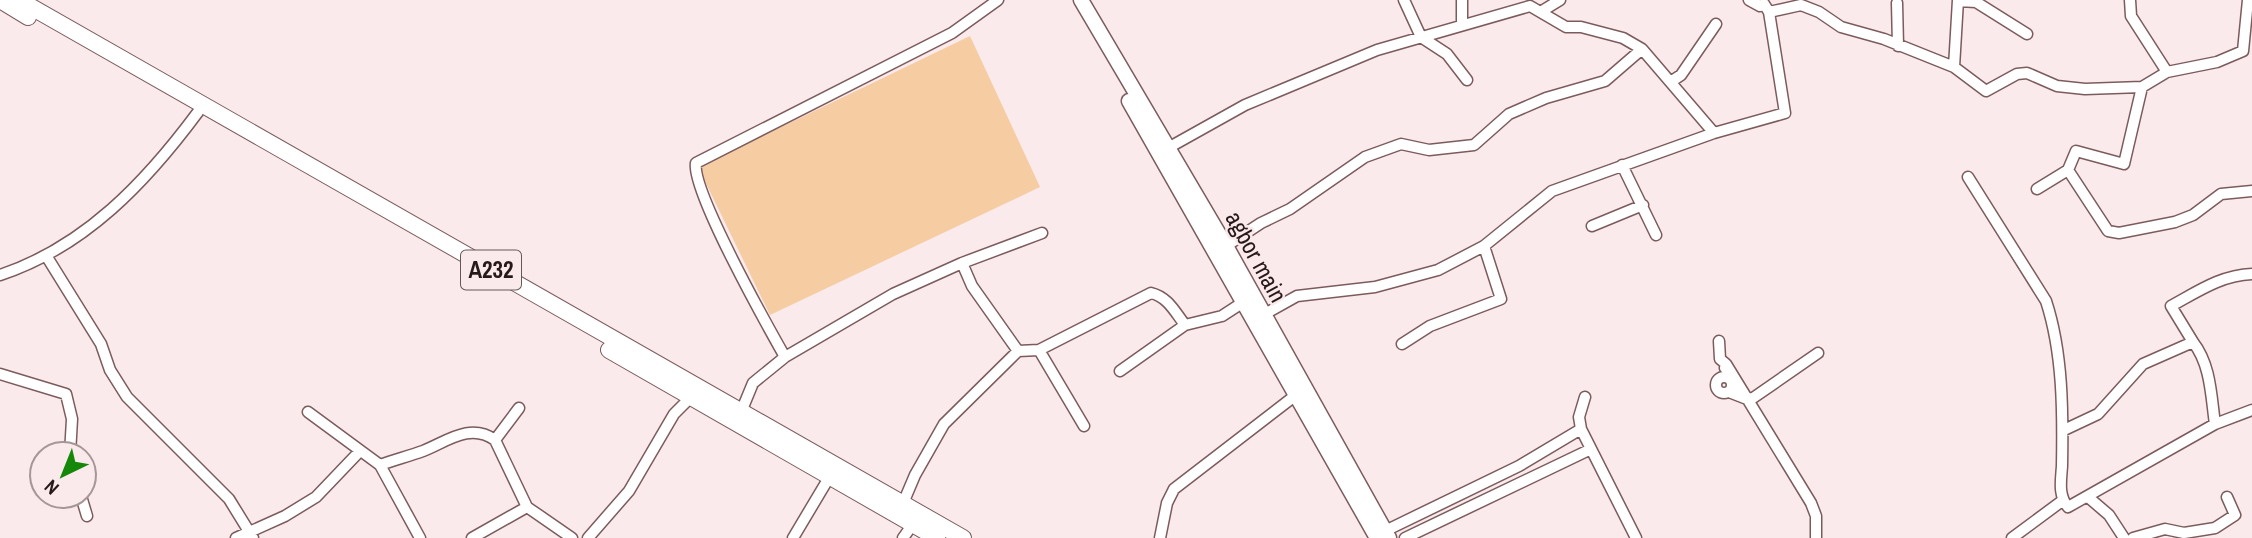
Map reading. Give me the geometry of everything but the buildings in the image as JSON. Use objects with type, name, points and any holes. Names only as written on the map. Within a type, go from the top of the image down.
[{"type":"highway","name":"A232","points":[[19,0],[741,412],[901,509],[913,524],[937,538]]},
{"type":"highway","name":"A232","points":[[0,1],[830,476],[963,538]]},
{"type":"main road","name":"agbor main","points":[[1071,0],[1242,303],[1384,535]]},
{"type":"main road","name":"agbor main","points":[[1081,0],[1226,246],[1384,535]]},
{"type":"street","points":[[785,357],[724,241],[702,188],[696,163],[952,33],[998,0]]},
{"type":"street","points":[[1404,0],[1421,37],[1447,54],[1467,80]]},
{"type":"street","points":[[1462,0],[1462,24]]},
{"type":"street","points":[[1542,11],[1560,0]]},
{"type":"street","points":[[1749,0],[1760,6],[1801,5],[1819,12],[1841,27],[1954,67],[1986,91],[2017,74],[2027,73],[2057,86],[2085,89],[2142,87],[2167,72],[2217,62],[2248,52],[2248,0]]},
{"type":"street","points":[[1954,67],[1958,0],[1976,2],[2027,34]]},
{"type":"street","points":[[2130,0],[2131,16],[2167,72]]},
{"type":"street","points":[[1894,1],[1898,46]]},
{"type":"street","points":[[1263,315],[1297,296],[1375,287],[1438,270],[1485,246],[1552,191],[1714,132],[1785,113],[1767,5]]},
{"type":"street","points":[[1168,148],[1245,105],[1377,50],[1530,6],[1566,27],[1581,27],[1623,38],[1642,49],[1714,132]]},
{"type":"street","points":[[1672,81],[1681,75],[1716,24]]},
{"type":"street","points":[[1226,246],[1261,223],[1290,209],[1365,157],[1401,144],[1429,150],[1474,145],[1509,114],[1546,98],[1605,81],[1642,49]]},
{"type":"street","points":[[2037,189],[2068,170],[2076,151],[2124,164],[2142,87]]},
{"type":"street","points":[[0,275],[47,257],[110,211],[144,180],[198,112]]},
{"type":"street","points":[[1622,165],[1656,235]]},
{"type":"street","points":[[2068,170],[2108,231],[2119,233],[2175,222],[2193,215],[2221,194],[2252,191]]},
{"type":"street","points":[[1968,177],[2046,301],[2056,343],[2064,430],[2062,501],[2068,507],[2088,497],[2099,487],[2215,424],[2252,410]]},
{"type":"street","points":[[1592,226],[1643,205]]},
{"type":"street","points":[[741,412],[753,383],[785,357],[893,293],[962,262],[1042,233]]},
{"type":"street","points":[[1402,344],[1430,326],[1501,299],[1485,246]]},
{"type":"street","points":[[47,257],[101,344],[110,370],[127,397],[229,499],[251,534]]},
{"type":"street","points":[[962,262],[972,286],[1018,351]]},
{"type":"street","points":[[2215,424],[2210,383],[2201,352],[2171,306],[2210,284],[2236,274],[2252,274]]},
{"type":"street","points":[[901,509],[944,424],[1018,351],[1039,350],[1151,293],[1161,296],[1185,325]]},
{"type":"street","points":[[1120,371],[1185,325],[1222,316],[1242,303]]},
{"type":"street","points":[[1719,341],[1720,359],[1726,364],[1811,503],[1816,516],[1816,538]]},
{"type":"street","points":[[2064,430],[2098,414],[2143,364],[2193,342]]},
{"type":"street","points":[[1039,350],[1084,426]]},
{"type":"street","points":[[1747,399],[1818,353]]},
{"type":"street","points":[[1726,364],[1721,377],[1731,381],[1729,392],[1747,399]]},
{"type":"street","points":[[0,374],[66,394],[72,419],[71,440]]},
{"type":"street","points":[[1160,538],[1167,503],[1174,489],[1296,395]]},
{"type":"street","points":[[588,538],[629,491],[674,415],[691,397]]},
{"type":"street","points":[[1585,397],[1580,417],[1581,429],[1589,450],[1636,538]]},
{"type":"street","points":[[495,440],[519,408]]},
{"type":"street","points":[[308,412],[380,465],[420,538]]},
{"type":"street","points":[[1384,535],[1581,429]]},
{"type":"street","points":[[380,465],[425,450],[456,433],[487,434],[495,440],[527,507],[572,538]]},
{"type":"street","points":[[1405,538],[1589,450]]},
{"type":"street","points":[[236,538],[251,534],[316,497],[359,452]]},
{"type":"street","points":[[793,538],[830,476]]},
{"type":"street","points":[[2088,497],[2109,515],[2124,538]]},
{"type":"street","points":[[2133,538],[2165,529],[2184,533],[2215,528],[2235,515],[2227,497]]},
{"type":"street","points":[[2012,538],[2062,501]]},
{"type":"street","points":[[472,538],[527,507]]},
{"type":"street","points":[[85,510],[87,516]]},
{"type":"street","points":[[903,538],[913,524]]},
{"type":"shaded area","points":[[970,36],[1040,187],[770,315],[698,167]]}]
